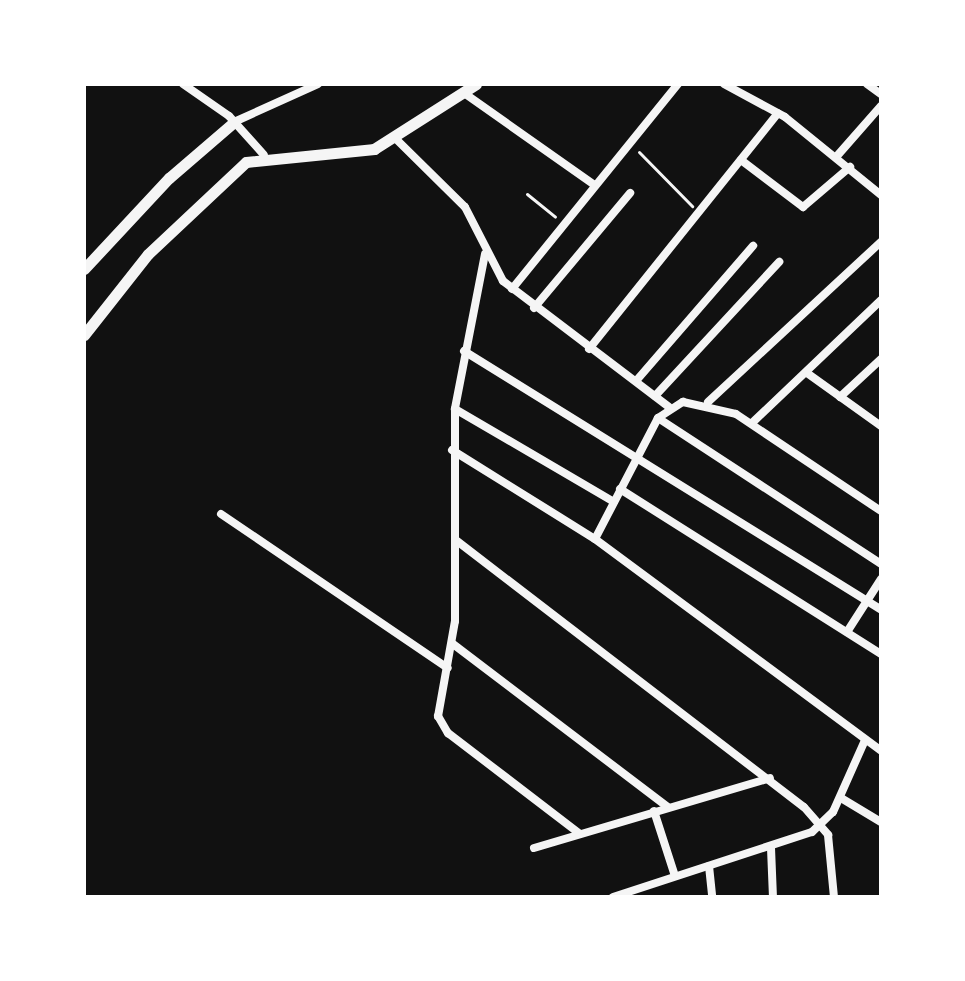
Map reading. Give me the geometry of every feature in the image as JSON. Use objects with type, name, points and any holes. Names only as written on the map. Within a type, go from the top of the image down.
[{"type":"street","points":[[183,84],[237,125],[264,155]]},
{"type":"street","points":[[84,269],[169,178],[237,125],[318,84]]},
{"type":"street","points":[[84,335],[197,202],[264,155],[345,156],[395,138],[476,84]]},
{"type":"street","points":[[512,289],[593,184],[631,143],[678,84]]},
{"type":"street","points":[[724,84],[778,113],[837,156],[881,195]]},
{"type":"street","points":[[867,84],[881,94]]},
{"type":"street","points":[[464,93],[593,184]]},
{"type":"street","points":[[837,156],[881,106]]},
{"type":"street","points":[[589,349],[778,113]]},
{"type":"street","points":[[395,138],[465,207],[485,254],[512,289],[669,407]]},
{"type":"street","points":[[741,160],[803,207],[850,167]]},
{"type":"street","points":[[534,308],[630,193]]},
{"type":"street","points":[[708,402],[881,242]]},
{"type":"street","points":[[636,381],[753,246]]},
{"type":"street","points":[[485,254],[455,409],[452,450],[457,541],[453,644],[437,706],[441,725],[580,834]]},
{"type":"street","points":[[655,396],[779,262]]},
{"type":"street","points":[[752,423],[881,300]]},
{"type":"street","points":[[464,351],[637,455],[881,610]]},
{"type":"street","points":[[840,397],[881,359]]},
{"type":"street","points":[[807,373],[881,426]]},
{"type":"street","points":[[595,539],[658,418],[669,407],[708,402],[752,423],[881,511]]},
{"type":"street","points":[[455,409],[614,502]]},
{"type":"street","points":[[658,418],[881,564]]},
{"type":"street","points":[[452,450],[595,539],[881,751]]},
{"type":"street","points":[[620,489],[881,654]]},
{"type":"street","points":[[221,514],[448,668]]},
{"type":"street","points":[[457,541],[770,778],[823,825],[834,897]]},
{"type":"street","points":[[847,632],[881,579]]},
{"type":"street","points":[[453,644],[668,807]]},
{"type":"street","points":[[613,897],[771,848],[823,825],[841,798],[865,740]]},
{"type":"street","points":[[534,848],[770,778]]},
{"type":"street","points":[[841,798],[881,822]]},
{"type":"street","points":[[654,811],[675,876]]},
{"type":"street","points":[[771,848],[773,897]]},
{"type":"street","points":[[709,866],[712,897]]},
{"type":"path","points":[[631,143],[699,213]]},
{"type":"path","points":[[527,194],[564,224]]}]
